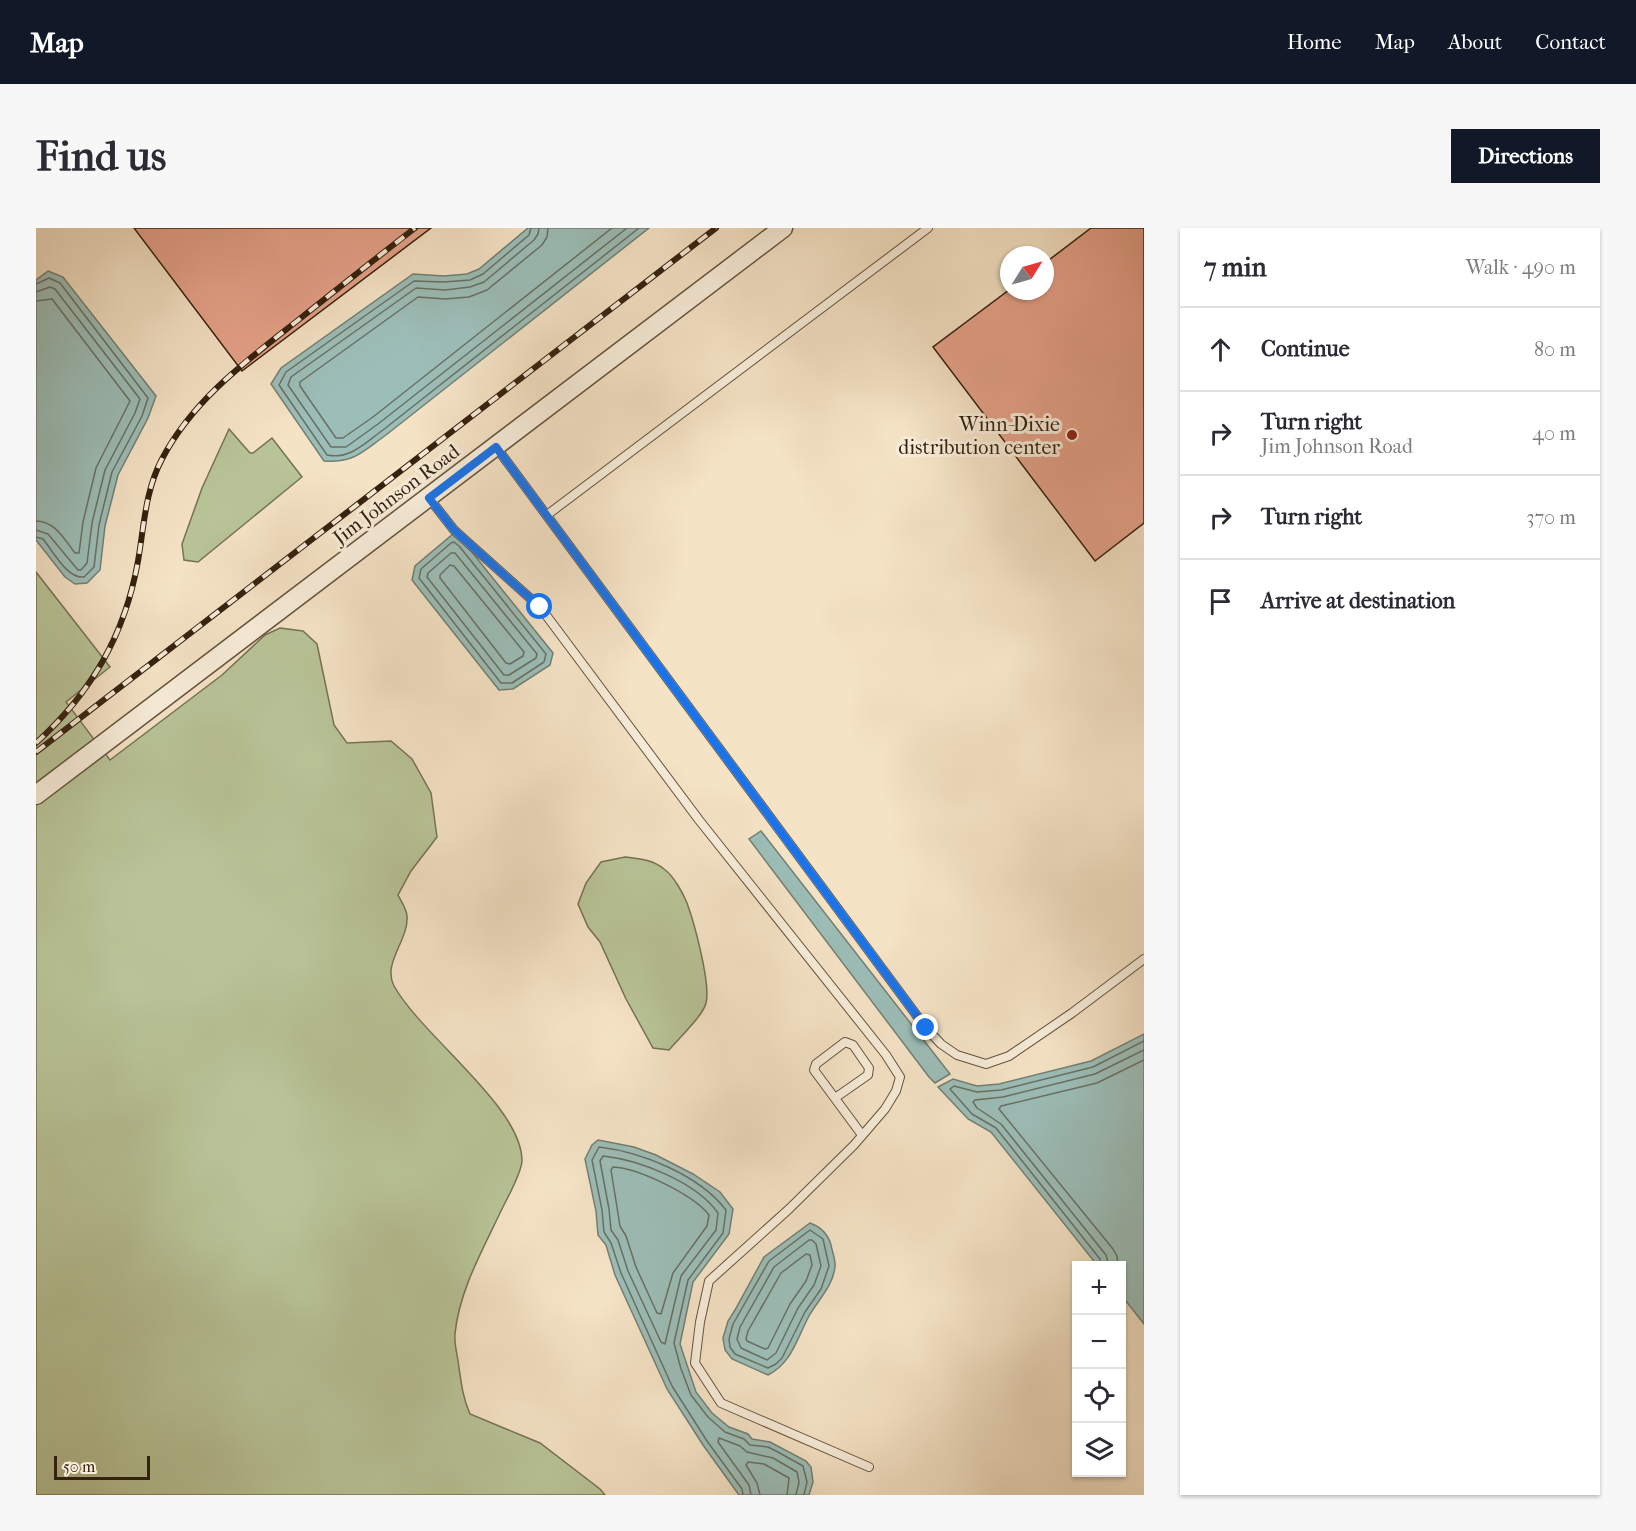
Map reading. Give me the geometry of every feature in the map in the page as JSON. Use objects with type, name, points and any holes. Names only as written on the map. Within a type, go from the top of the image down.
[{"type":"street","name":"Jim Johnson Road","points":[[36,795],[783,228]]},
{"type":"lane","points":[[547,515],[928,228]]},
{"type":"lane","points":[[496,447],[926,1028],[941,1044],[957,1055],[987,1064],[1009,1056],[1072,1013],[1144,959]]},
{"type":"lane","points":[[429,498],[454,530],[540,607],[699,820],[886,1055],[900,1077],[896,1091],[885,1109],[862,1135],[789,1209],[709,1281],[699,1322],[694,1363],[721,1403],[869,1467]]},
{"type":"lane","points":[[835,1098],[868,1075],[869,1068],[853,1046],[845,1042],[816,1064],[814,1070],[862,1135]]},
{"type":"green space","points":[[229,429],[250,453],[272,438],[302,477],[198,562],[184,560],[182,544],[202,488]]},
{"type":"green space","points":[[36,572],[110,667],[66,702],[96,742],[36,787]]},
{"type":"green space","points":[[280,628],[303,631],[317,644],[334,725],[347,743],[391,741],[412,759],[431,793],[437,837],[411,871],[398,895],[406,911],[407,925],[393,960],[391,977],[407,1006],[488,1094],[506,1117],[517,1139],[522,1160],[520,1172],[473,1271],[457,1318],[455,1344],[467,1407],[470,1414],[540,1443],[605,1495],[36,1495],[36,803],[104,752],[110,760],[222,675],[265,635]]},
{"type":"green space","points":[[625,857],[655,863],[671,875],[687,903],[701,953],[706,982],[706,1003],[695,1021],[669,1050],[653,1048],[626,999],[600,942],[588,927],[578,904],[586,883],[601,862]]},
{"type":"water","points":[[528,228],[649,228],[364,451],[344,460],[324,461],[271,384],[281,368],[413,274],[444,276],[467,274],[479,269]]},
{"type":"water","points":[[48,271],[63,277],[156,396],[148,418],[118,475],[105,526],[100,570],[87,583],[75,584],[65,577],[36,540],[36,280]]},
{"type":"water","points":[[453,534],[463,541],[553,653],[550,665],[513,689],[499,690],[412,580],[415,566]]},
{"type":"water","points":[[761,831],[950,1074],[935,1083],[929,1077],[749,839]]},
{"type":"water","points":[[1144,1034],[1144,1324],[1126,1301],[1126,1261],[1094,1261],[991,1132],[968,1119],[938,1087],[953,1079],[977,1086],[999,1084],[1091,1061]]},
{"type":"water","points":[[598,1140],[634,1147],[656,1155],[693,1174],[720,1192],[733,1209],[729,1234],[693,1282],[680,1344],[696,1392],[712,1413],[729,1427],[748,1434],[752,1439],[770,1442],[806,1461],[811,1467],[813,1482],[809,1495],[739,1495],[667,1389],[615,1275],[606,1245],[598,1235],[596,1211],[585,1159],[592,1145]]},
{"type":"water","points":[[810,1223],[824,1231],[830,1241],[835,1262],[834,1274],[788,1357],[783,1364],[768,1375],[732,1359],[725,1350],[723,1338],[728,1321],[764,1257]]},
{"type":"building","points":[[134,228],[431,228],[242,371]]},
{"type":"building","name":"Winn-Dixie distribution center","points":[[1091,228],[1144,228],[1144,523],[1095,561],[933,347],[1000,297],[1000,300],[1054,300],[1054,256]]},
{"type":"railway","points":[[36,743],[56,724],[89,683],[115,638],[132,588],[146,509],[156,471],[189,418],[240,367],[415,228]]},
{"type":"railway","points":[[36,752],[716,228]]},
{"type":"place","name":"Winn-Dixie distribution center","points":[[1072,435]]},
{"type":"route","points":[[540,607],[454,530],[429,498],[496,447],[926,1028]]}]
